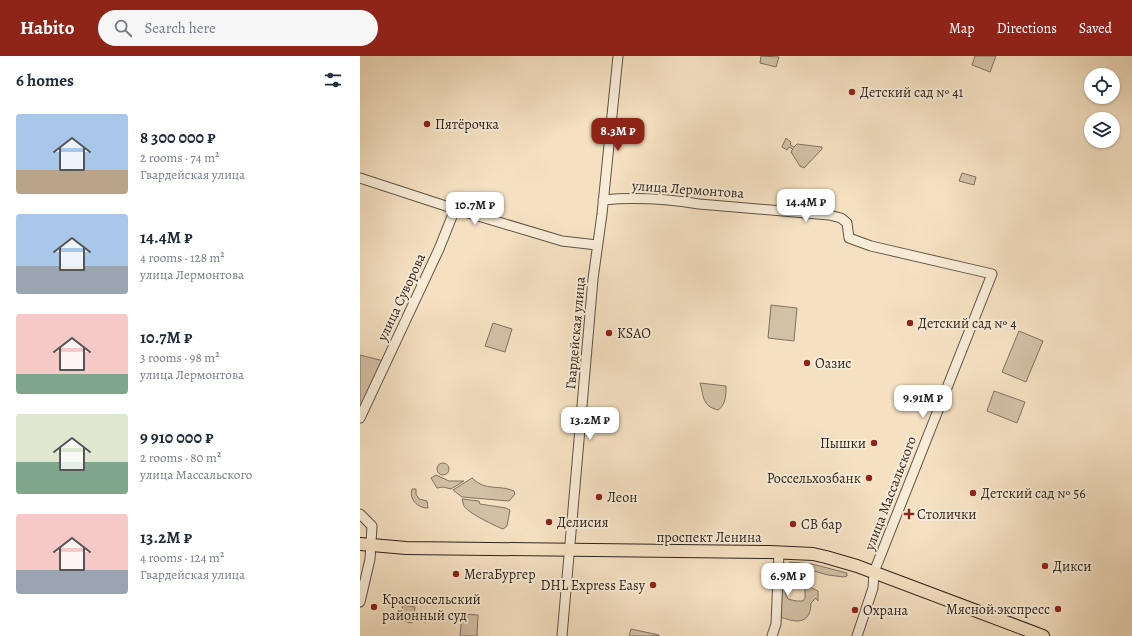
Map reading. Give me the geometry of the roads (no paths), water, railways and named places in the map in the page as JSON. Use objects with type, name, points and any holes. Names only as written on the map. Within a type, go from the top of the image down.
[{"type":"main road","name":"проспект Ленина","points":[[366,545],[406,548],[812,554],[874,572],[1043,636]]},
{"type":"street","name":"Гвардейская улица","points":[[562,636],[597,244],[618,56]]},
{"type":"street","points":[[360,178],[455,209],[562,241],[597,244]]},
{"type":"street","name":"улица Лермонтова","points":[[603,200],[626,198],[679,201],[829,215],[841,218],[847,223],[849,238],[871,246],[992,274]]},
{"type":"street","name":"улица Суворова","points":[[360,418],[439,249],[455,209]]},
{"type":"street","name":"улица Массальского","points":[[856,636],[873,588],[874,572],[992,274]]},
{"type":"street","points":[[360,514],[372,526],[366,545],[369,564],[360,602]]},
{"type":"street","points":[[772,636],[776,624],[779,553]]},
{"type":"place","name":"Детский сад № 41","points":[[852,92]]},
{"type":"place","name":"Пятёрочка","points":[[427,124]]},
{"type":"place","name":"Детский сад № 4","points":[[910,323]]},
{"type":"place","name":"KSAO","points":[[609,333]]},
{"type":"place","name":"Оазис","points":[[807,363]]},
{"type":"place","name":"Пышки","points":[[874,443]]},
{"type":"place","name":"Россельхозбанк","points":[[869,478]]},
{"type":"place","name":"Детский сад № 56","points":[[973,493]]},
{"type":"place","name":"Леон","points":[[599,497]]},
{"type":"place","name":"Столички","points":[[909,514]]},
{"type":"place","name":"Делисия","points":[[549,522]]},
{"type":"place","name":"СВ бар","points":[[793,524]]},
{"type":"place","name":"Дикси","points":[[1045,566]]},
{"type":"place","name":"МегаБургер","points":[[456,574]]},
{"type":"place","name":"DHL Express Easy","points":[[653,585]]},
{"type":"place","name":"Красносельский районный суд","points":[[374,607]]},
{"type":"place","name":"Мясной экспресс","points":[[1058,609]]},
{"type":"place","name":"Охрана","points":[[855,610]]}]
